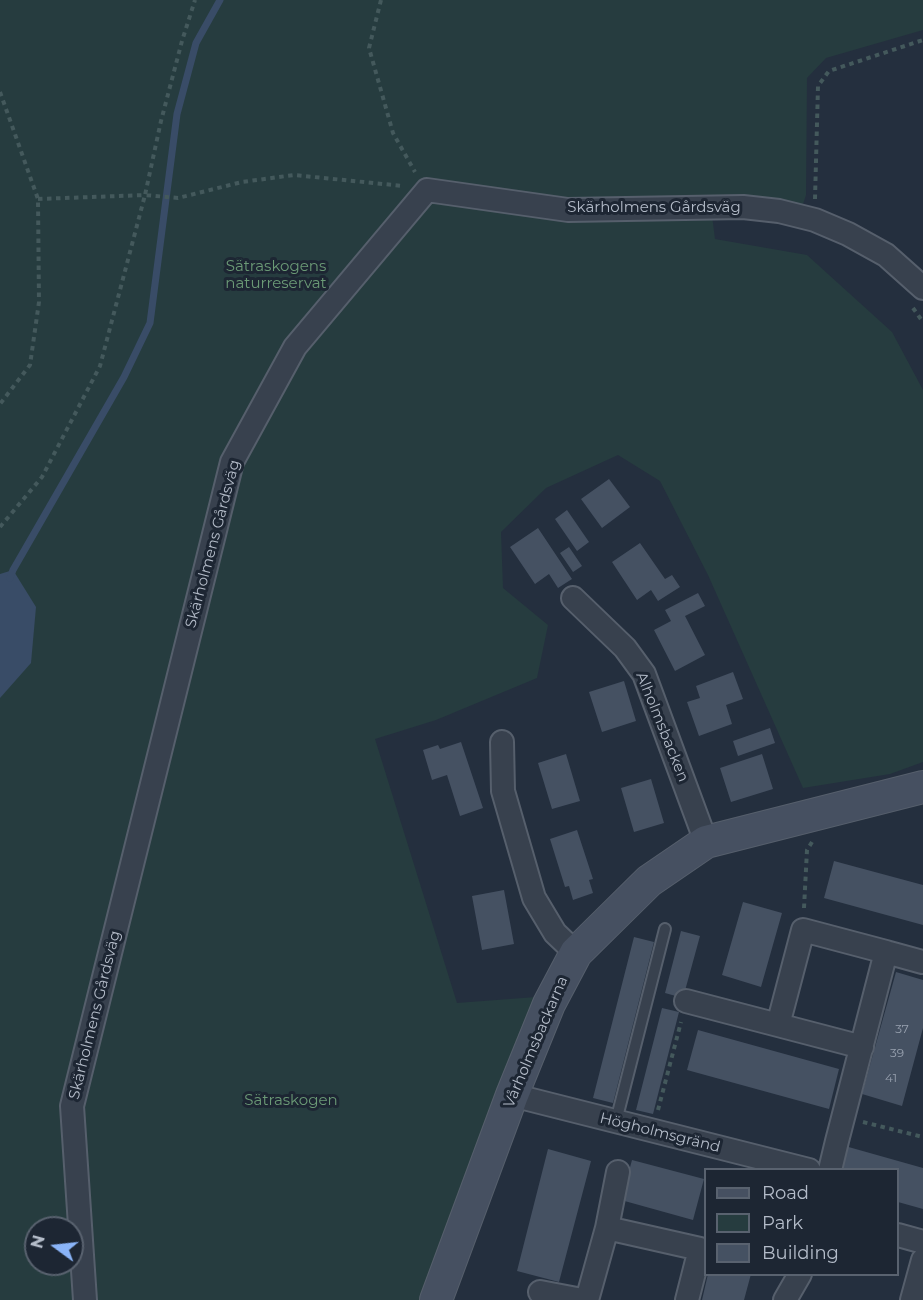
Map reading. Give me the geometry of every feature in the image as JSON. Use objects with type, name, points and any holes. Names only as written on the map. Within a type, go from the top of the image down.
[{"type":"street","name":"Skärholmens Gårdsväg","points":[[85,1300],[72,1106],[232,462],[295,347],[427,190],[568,210],[743,207],[779,211],[815,220],[848,234],[886,255],[917,296]]},
{"type":"street","name":"Alholmsbacken","points":[[573,598],[625,648],[644,674],[706,842]]},
{"type":"street","points":[[502,742],[503,791],[534,898],[555,933],[576,954]]},
{"type":"street","name":"Vårholmsbackarna","points":[[436,1300],[512,1095],[549,1004],[576,954],[649,881],[706,842],[923,787]]},
{"type":"street","points":[[778,1025],[803,930],[922,962]]},
{"type":"street","points":[[830,1168],[886,952]]},
{"type":"street","points":[[686,1001],[862,1047]]},
{"type":"street","name":"Högholmsgränd","points":[[512,1095],[801,1168]]},
{"type":"street","points":[[587,1300],[607,1228],[618,1172]]},
{"type":"street","points":[[607,1228],[700,1249],[687,1300]]},
{"type":"street","points":[[899,1236],[923,1242]]},
{"type":"street","points":[[912,1300],[923,1260]]},
{"type":"street","points":[[785,1300],[799,1276]]},
{"type":"street","points":[[540,1292],[582,1300]]},
{"type":"lane","points":[[616,1121],[665,929]]},
{"type":"path","points":[[0,527],[42,477],[99,366],[145,195],[161,121],[195,0]]},
{"type":"path","points":[[381,0],[369,48],[393,133],[407,161],[427,190]]},
{"type":"path","points":[[815,220],[818,86],[829,71],[923,40]]},
{"type":"path","points":[[0,92],[38,199],[39,302],[30,364],[0,404]]},
{"type":"path","points":[[38,199],[145,195],[178,198],[242,182],[294,175],[427,190]]},
{"type":"path","points":[[917,296],[923,322]]},
{"type":"path","points":[[803,930],[807,850],[835,809]]},
{"type":"path","points":[[652,1131],[686,1001]]},
{"type":"path","points":[[843,1117],[923,1137]]},
{"type":"green space","name":"Sätraskogen","points":[[0,0],[923,0],[923,30],[826,58],[807,78],[806,195],[803,204],[710,199],[715,239],[807,255],[892,332],[923,390],[923,762],[890,774],[803,788],[708,575],[660,481],[618,455],[546,488],[501,532],[503,588],[548,625],[537,678],[436,720],[375,739],[457,1003],[536,997],[422,1300],[0,1300]]},
{"type":"water","points":[[13,570],[36,607],[31,663],[0,698],[0,574]]},
{"type":"building","points":[[609,479],[630,507],[602,528],[581,499]]},
{"type":"building","points":[[567,510],[589,542],[577,551],[555,519]]},
{"type":"building","points":[[538,528],[572,579],[558,588],[549,574],[535,584],[510,547]]},
{"type":"building","points":[[640,543],[665,579],[672,575],[680,587],[658,601],[651,590],[637,600],[612,562]]},
{"type":"building","points":[[569,547],[582,566],[573,572],[560,553]]},
{"type":"building","points":[[698,593],[705,606],[685,616],[705,655],[675,671],[654,630],[671,621],[665,610]]},
{"type":"building","points":[[733,672],[743,699],[726,705],[732,724],[699,736],[687,702],[700,698],[696,686]]},
{"type":"building","points":[[624,681],[636,721],[602,732],[589,692]]},
{"type":"building","points":[[770,728],[775,743],[738,756],[733,741]]},
{"type":"building","points":[[461,742],[483,808],[460,816],[447,775],[432,780],[423,750],[438,745],[440,749]]},
{"type":"building","points":[[566,754],[580,801],[552,809],[538,763]]},
{"type":"building","points":[[762,754],[773,789],[731,802],[720,768]]},
{"type":"building","points":[[651,779],[664,823],[634,832],[621,788]]},
{"type":"building","points":[[577,830],[593,879],[589,880],[593,893],[573,900],[569,886],[565,887],[550,839]]},
{"type":"building","points":[[834,861],[923,885],[923,925],[824,898]]},
{"type":"building","points":[[504,890],[514,944],[482,950],[472,896]]},
{"type":"building","points":[[743,902],[782,913],[761,987],[722,975]]},
{"type":"building","points":[[681,931],[700,936],[683,998],[665,993]]},
{"type":"building","points":[[634,937],[654,942],[613,1103],[593,1098]]},
{"type":"building","points":[[896,972],[923,980],[923,1028],[902,1106],[862,1094]]},
{"type":"building","points":[[662,1008],[679,1012],[653,1114],[636,1110]]},
{"type":"building","points":[[698,1030],[839,1069],[829,1109],[687,1070]]},
{"type":"building","points":[[845,1146],[923,1168],[923,1209],[899,1202],[899,1168],[840,1168]]},
{"type":"building","points":[[548,1149],[591,1161],[559,1282],[517,1271]]},
{"type":"building","points":[[632,1160],[704,1179],[693,1220],[621,1200]]},
{"type":"building","points":[[708,1276],[750,1276],[744,1300],[702,1300]]},
{"type":"waterway","points":[[10,578],[124,377],[150,323],[177,114],[196,43],[220,0]]},
{"type":"park label","name":"Sätraskogens naturreservat","points":[[276,276]]}]
